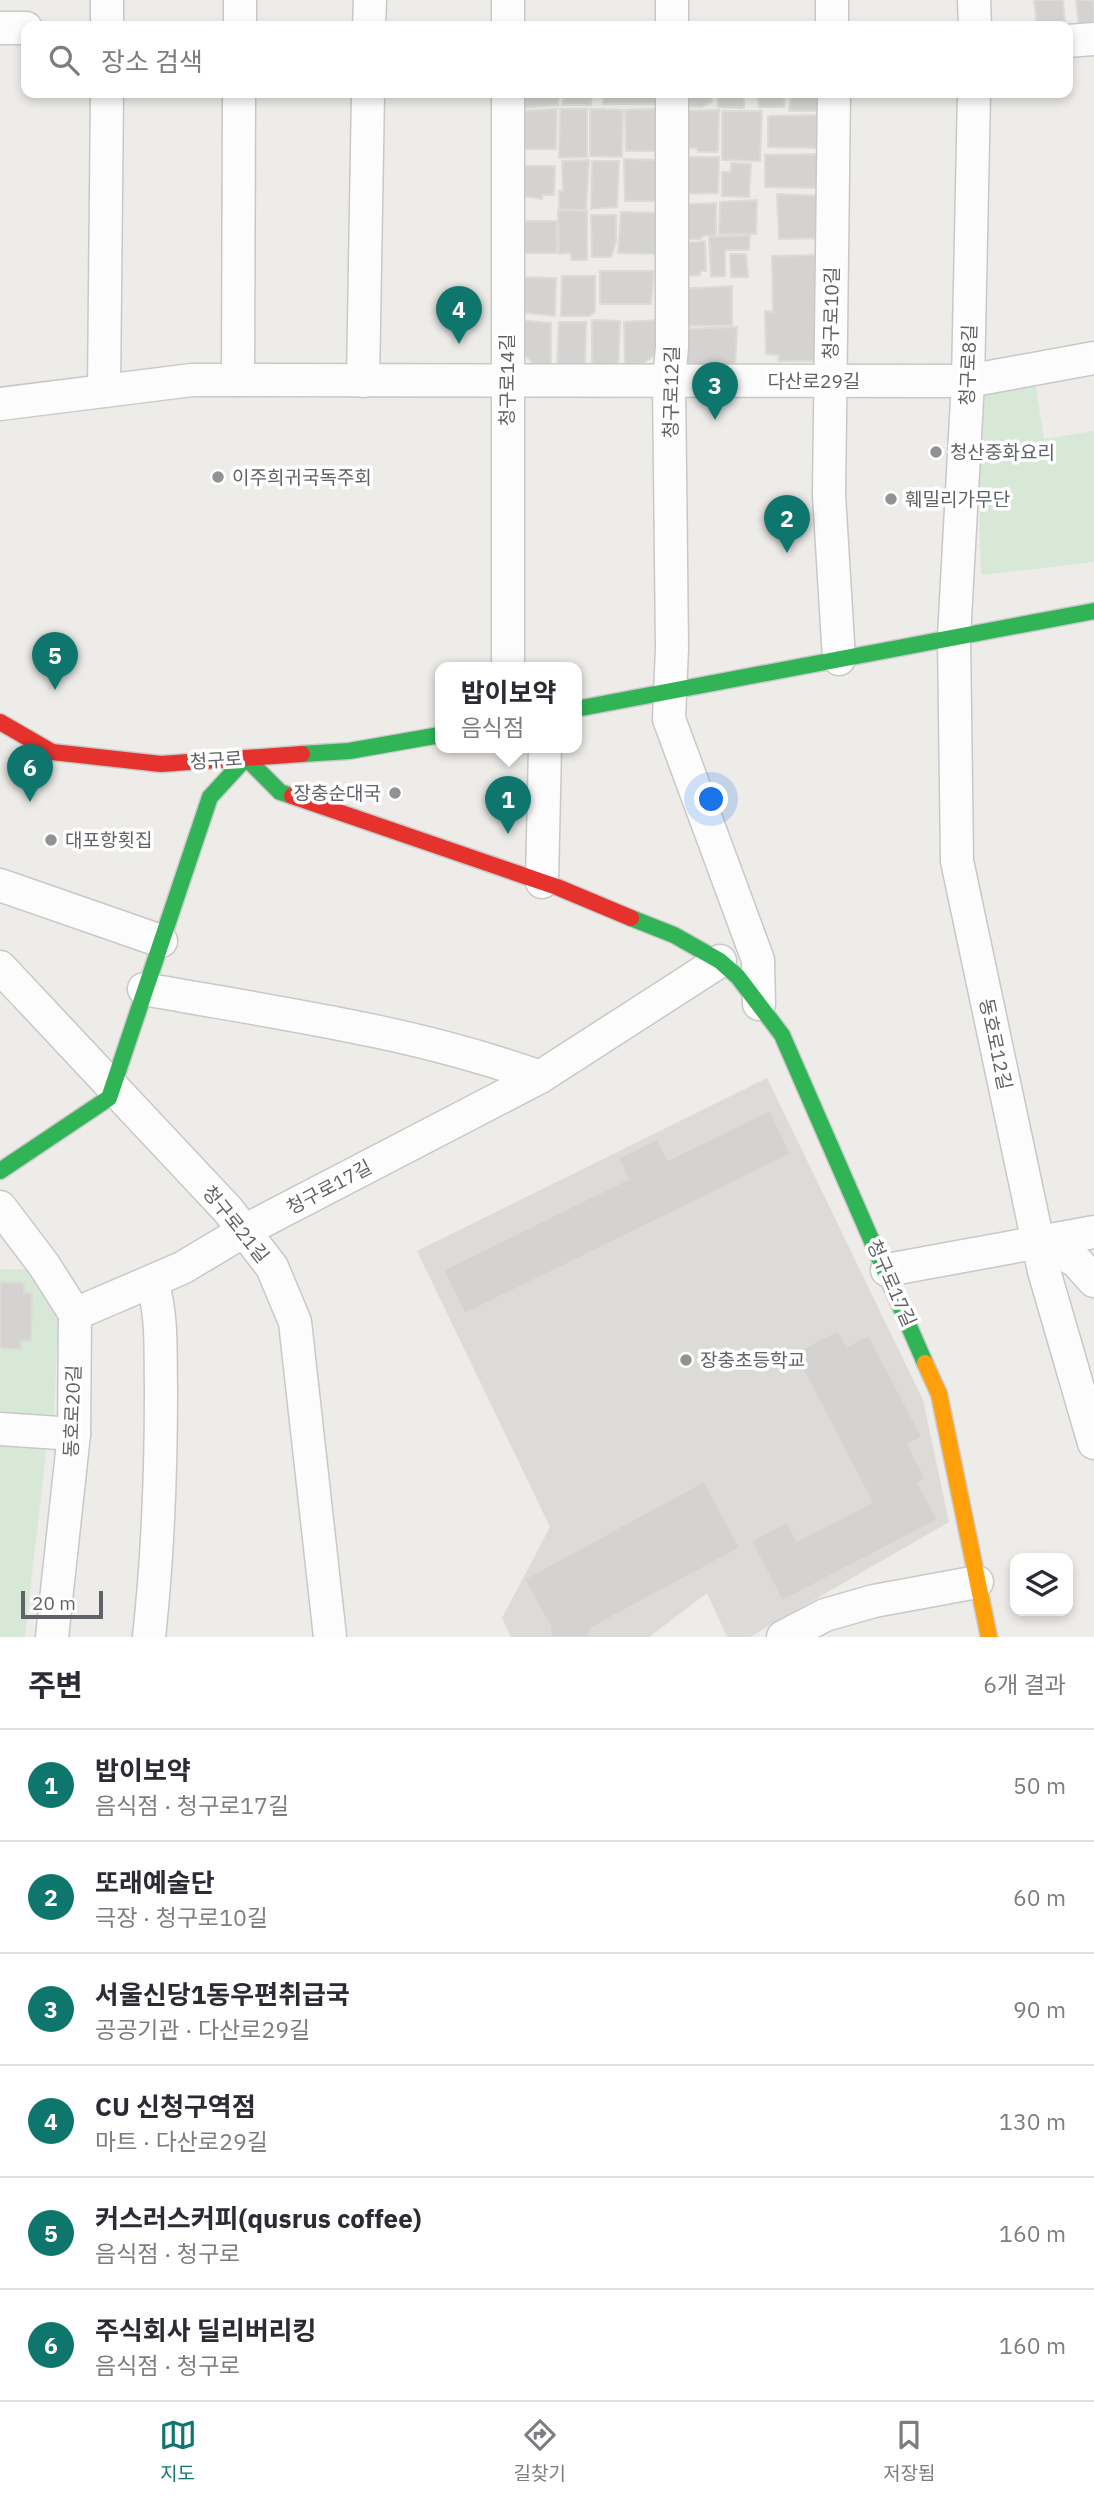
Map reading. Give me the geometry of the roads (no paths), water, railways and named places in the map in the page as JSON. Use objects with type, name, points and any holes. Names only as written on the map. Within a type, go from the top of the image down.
[{"type":"street","points":[[107,0],[107,21]]},
{"type":"street","points":[[240,0],[240,21]]},
{"type":"street","points":[[369,21],[370,0]]},
{"type":"street","points":[[508,0],[509,21]]},
{"type":"street","points":[[672,0],[672,21]]},
{"type":"street","points":[[832,0],[832,21]]},
{"type":"street","points":[[974,0],[975,21]]},
{"type":"street","points":[[0,28],[21,28]]},
{"type":"street","points":[[1073,41],[1094,39]]},
{"type":"street","points":[[104,391],[107,98]]},
{"type":"street","points":[[237,380],[239,98]]},
{"type":"street","points":[[363,381],[368,98]]},
{"type":"street","name":"청구로14길","points":[[508,98],[508,662]]},
{"type":"street","name":"청구로12길","points":[[668,691],[672,648],[669,382],[672,347],[672,98]]},
{"type":"street","name":"청구로10길","points":[[834,98],[830,495],[839,659]]},
{"type":"street","name":"청구로8길","points":[[954,637],[968,381],[974,98]]},
{"type":"street","name":"다산로29길","points":[[0,404],[192,380],[968,381],[1094,358]]},
{"type":"street","points":[[582,708],[1094,611]]},
{"type":"street","name":"동호로12길","points":[[954,637],[957,862],[1038,1241],[1094,1443]]},
{"type":"street","points":[[668,691],[669,719],[758,960],[759,1004]]},
{"type":"street","name":"청구로","points":[[2,732],[52,752],[161,764],[349,751],[435,736]]},
{"type":"street","points":[[542,882],[545,753]]},
{"type":"street","points":[[0,1171],[109,1098],[211,797],[246,758]]},
{"type":"street","name":"청구로17길","points":[[246,758],[280,792],[542,882],[674,935],[720,961],[738,977],[782,1035],[939,1394],[989,1637]]},
{"type":"street","points":[[0,884],[161,941]]},
{"type":"street","name":"청구로17길","points":[[75,1314],[182,1268],[244,1231],[540,1077],[720,961]]},
{"type":"street","name":"청구로21길","points":[[0,967],[244,1231],[272,1267],[295,1322],[330,1637]]},
{"type":"street","points":[[144,989],[419,1041],[499,1062],[540,1077]]},
{"type":"street","points":[[0,1207],[44,1265],[75,1314]]},
{"type":"street","points":[[887,1270],[1094,1232]]},
{"type":"street","points":[[1038,1241],[1076,1261],[1094,1281]]},
{"type":"street","points":[[149,1637],[156,1572],[161,1420],[160,1309],[152,1282]]},
{"type":"street","name":"동호로20길","points":[[52,1637],[74,1434],[75,1314]]},
{"type":"street","points":[[0,1429],[74,1434]]},
{"type":"street","points":[[783,1637],[827,1626],[874,1601],[977,1582]]},
{"type":"place","name":"CU 신청구역점","points":[[459,344]]},
{"type":"place","name":"서울신당1동우편취급국","points":[[715,420]]},
{"type":"place","name":"청산중화요리","points":[[936,452]]},
{"type":"place","name":"이주희귀국독주회","points":[[218,477]]},
{"type":"place","name":"훼밀리가무단","points":[[891,499]]},
{"type":"place","name":"또래예술단","points":[[787,553]]},
{"type":"place","name":"커스러스커피(qusrus coffee)","points":[[55,690]]},
{"type":"place","name":"장충순대국","points":[[395,793]]},
{"type":"place","name":"주식회사 딜리버리킹","points":[[30,802]]},
{"type":"place","name":"밥이보약","points":[[508,834]]},
{"type":"place","name":"대포항횟집","points":[[51,840]]},
{"type":"place","name":"장충초등학교","points":[[686,1360]]}]
